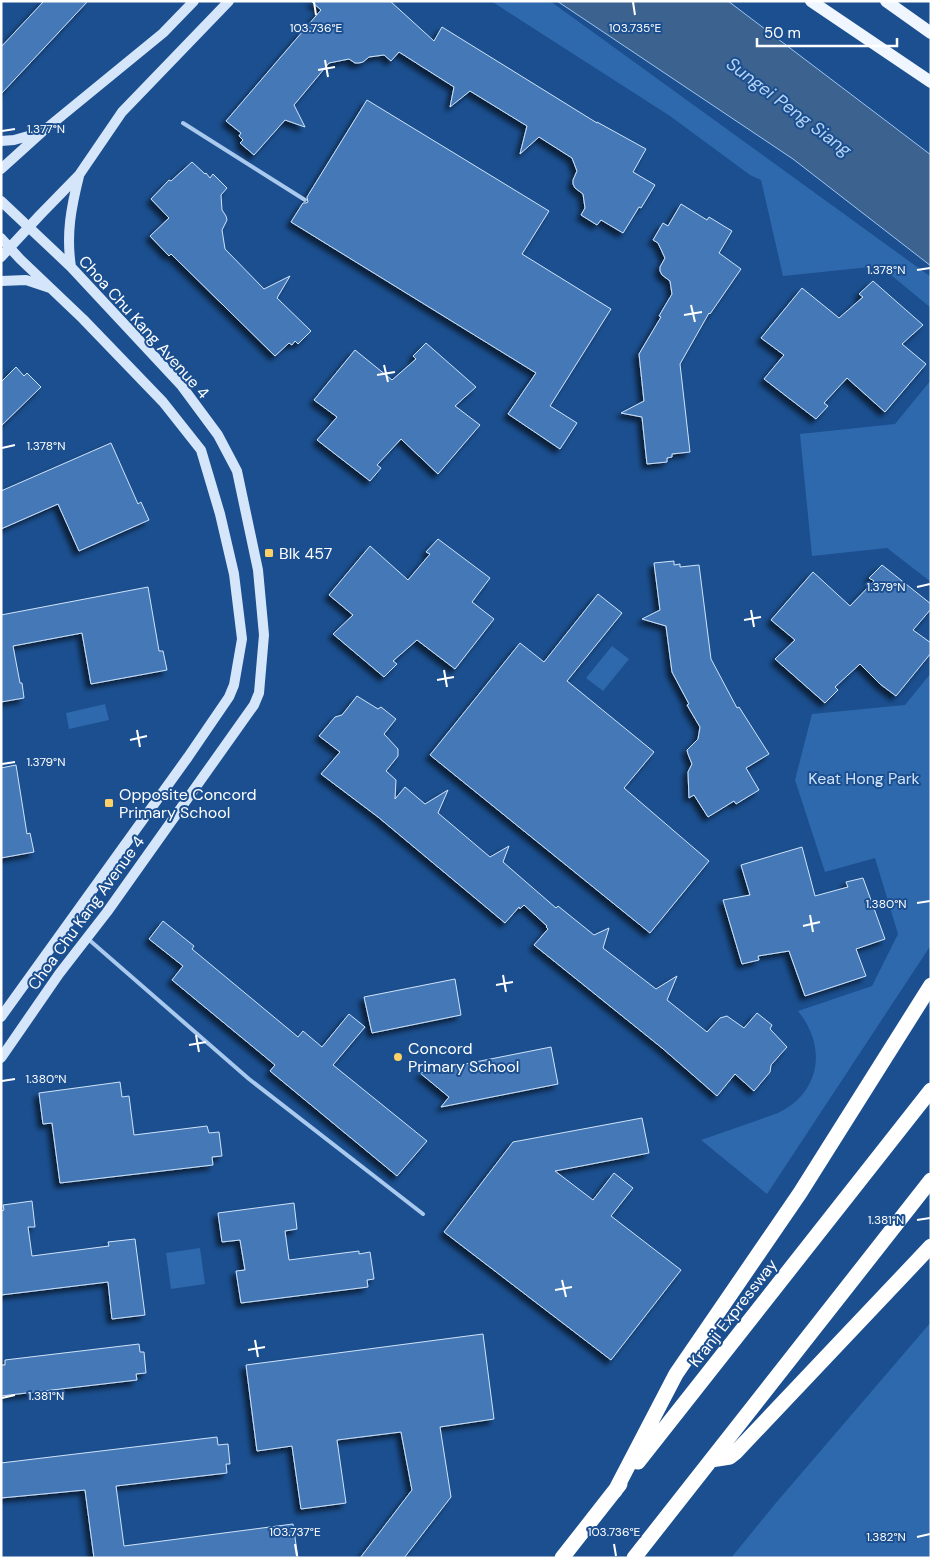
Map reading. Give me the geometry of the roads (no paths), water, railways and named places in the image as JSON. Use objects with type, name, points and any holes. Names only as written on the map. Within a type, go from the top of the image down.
[{"type":"highway","points":[[615,1490],[676,1374],[800,1193],[931,986]]},
{"type":"highway","name":"Kranji Expressway","points":[[562,1558],[931,1090]]},
{"type":"highway","points":[[634,1558],[931,1180]]},
{"type":"highway","points":[[711,1460],[730,1457],[735,1453],[931,1246]]},
{"type":"main road","points":[[811,1],[931,82]]},
{"type":"main road","points":[[886,1],[931,33]]},
{"type":"street","points":[[1,169],[42,132],[163,33],[194,1]]},
{"type":"street","points":[[1,257],[79,175],[122,112],[229,1]]},
{"type":"street","points":[[1,141],[14,140],[42,132]]},
{"type":"street","points":[[71,267],[68,245],[71,208],[79,175]]},
{"type":"street","name":"Choa Chu Kang Avenue 4","points":[[1,201],[71,267],[181,385],[218,435],[237,471],[258,570],[264,635],[259,693],[254,705],[107,912],[59,974],[1,1058]]},
{"type":"street","name":"Choa Chu Kang Avenue 4","points":[[1,238],[163,402],[201,450],[220,514],[234,574],[242,639],[234,685],[229,697],[183,765],[1,1017]]},
{"type":"street","points":[[1,281],[26,280],[53,289]]},
{"type":"lane","points":[[183,123],[304,200]]},
{"type":"lane","points":[[87,938],[249,1078],[423,1214]]},
{"type":"water","name":"Sungei Peng Siang","points":[[557,1],[728,1],[931,155],[931,266],[793,159]]},
{"type":"place","name":"Blk 457","points":[[269,553]]},
{"type":"place","name":"Opposite Concord Primary School","points":[[109,803]]},
{"type":"place","name":"Concord Primary School","points":[[398,1057]]},
{"type":"park label","name":"Keat Hong Park","points":[[864,778]]}]
